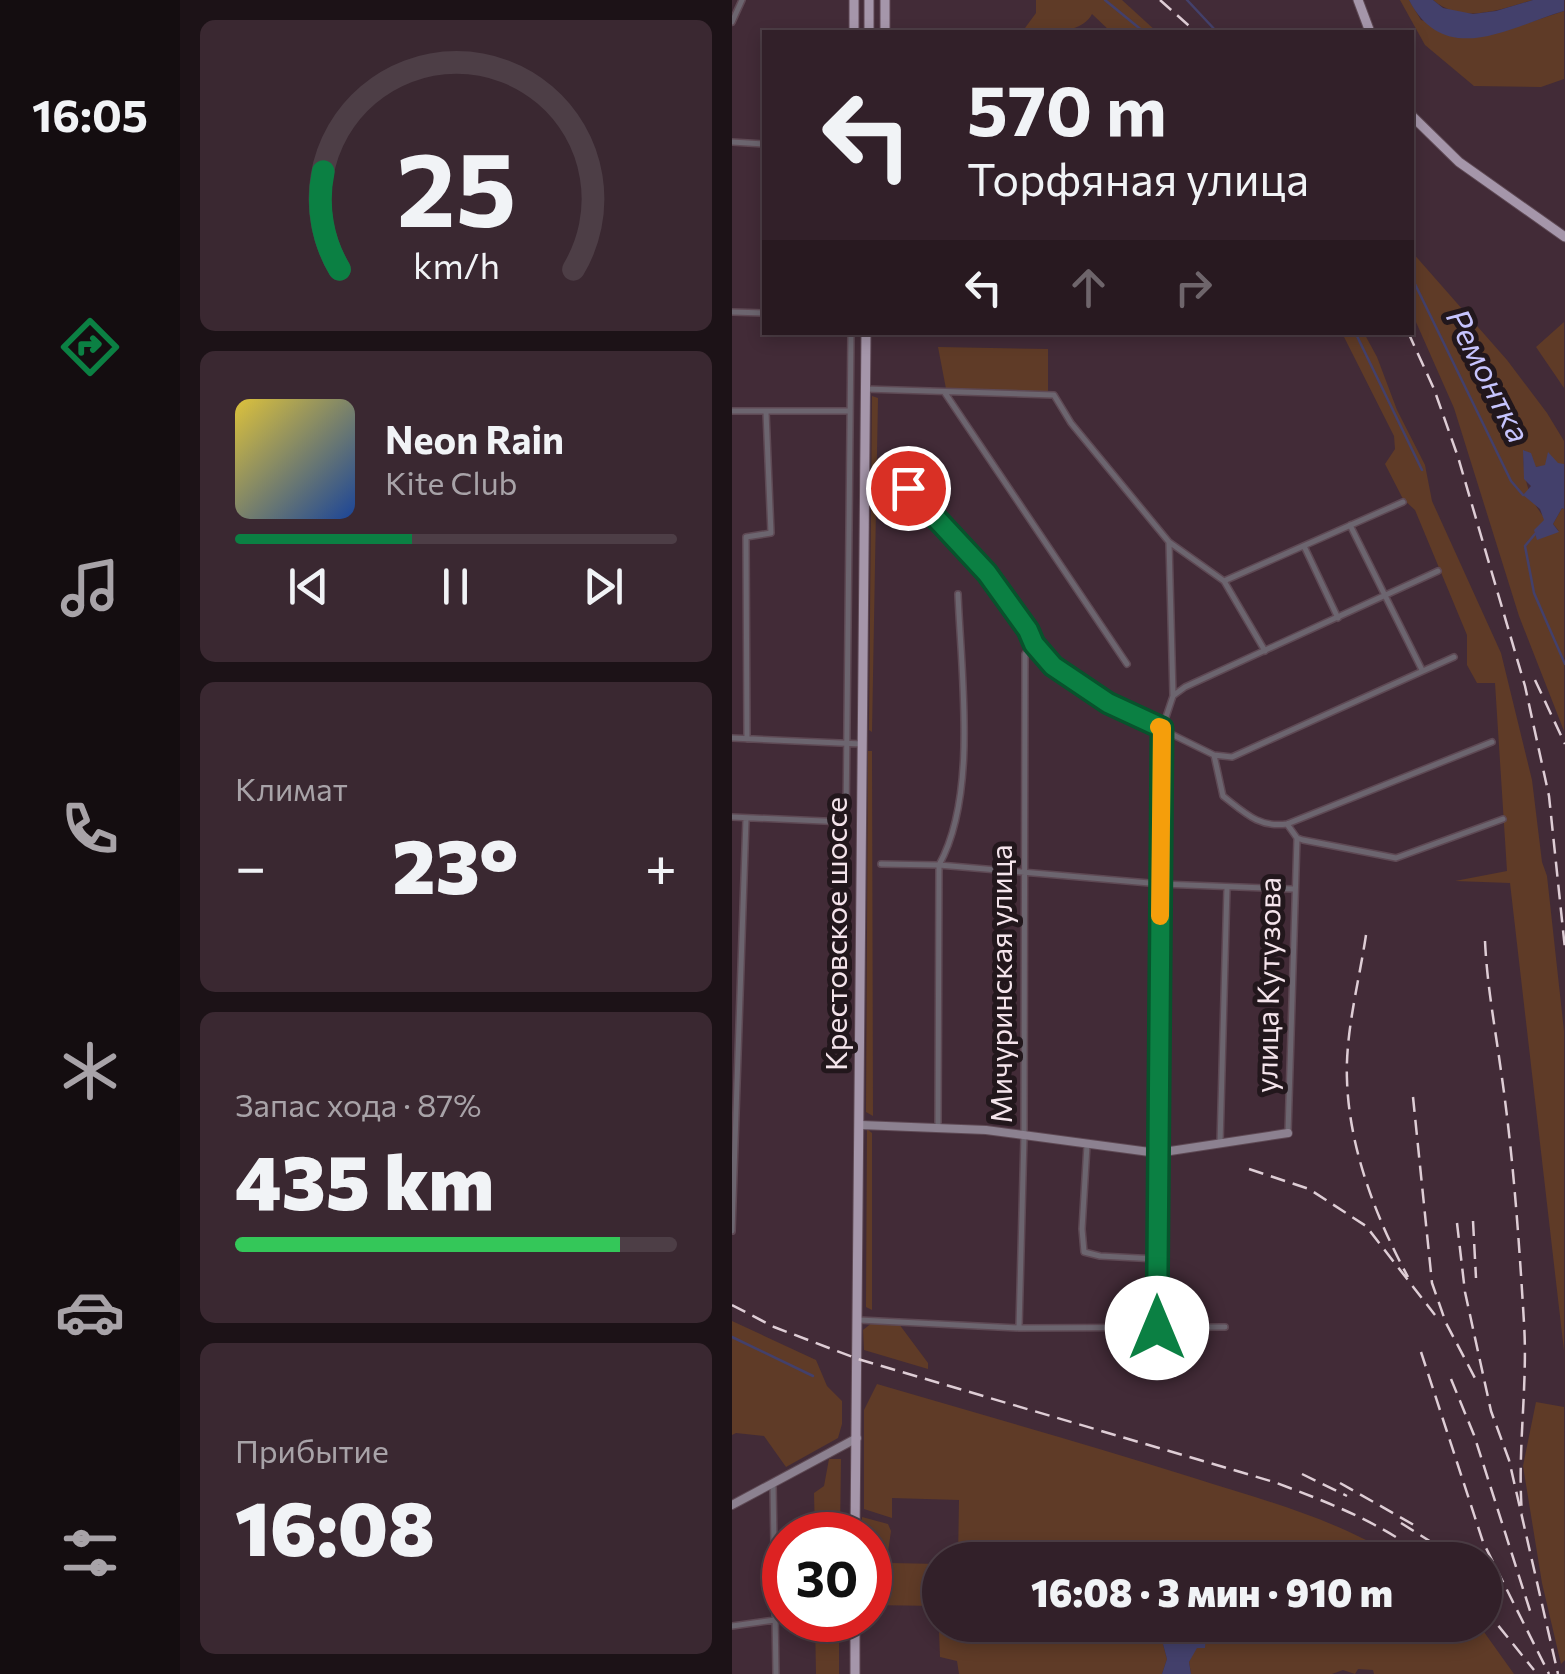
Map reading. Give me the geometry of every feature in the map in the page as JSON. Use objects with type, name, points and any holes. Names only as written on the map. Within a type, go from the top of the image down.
[{"type":"main road","points":[[854,0],[854,30]]},
{"type":"main road","points":[[869,30],[870,0]]},
{"type":"main road","points":[[884,30],[885,0]]},
{"type":"main road","points":[[1358,0],[1369,30]]},
{"type":"main road","points":[[1414,118],[1458,162],[1564,237]]},
{"type":"main road","name":"Крестовское шоссе","points":[[855,1512],[866,335]]},
{"type":"main road","points":[[855,1642],[855,1674]]},
{"type":"street","points":[[732,22],[742,0]]},
{"type":"street","points":[[732,142],[762,144]]},
{"type":"street","points":[[732,312],[762,313]]},
{"type":"street","points":[[732,817],[846,822],[851,335]]},
{"type":"street","points":[[865,389],[1054,395],[1071,423],[1168,542],[1224,581],[1265,651]]},
{"type":"street","points":[[945,393],[1127,664]]},
{"type":"street","points":[[732,411],[850,410]]},
{"type":"street","points":[[747,739],[746,537],[771,533],[766,412]]},
{"type":"street","points":[[883,459],[987,573],[1053,666],[1108,703],[1214,755],[1232,756],[1454,658]]},
{"type":"street","points":[[1224,581],[1403,502]]},
{"type":"street","points":[[1350,526],[1422,670]]},
{"type":"street","points":[[1157,1328],[1162,728],[1172,696],[1168,542]]},
{"type":"street","points":[[1304,546],[1338,618]]},
{"type":"street","points":[[1172,696],[1184,687],[1438,571]]},
{"type":"street","points":[[938,1128],[939,864],[949,848],[963,779],[958,594]]},
{"type":"street","name":"Мичуринская улица","points":[[1020,1328],[1024,654],[1034,644]]},
{"type":"street","points":[[732,738],[862,744]]},
{"type":"street","points":[[1214,755],[1223,796],[1260,824],[1288,824],[1492,742]]},
{"type":"street","points":[[732,1230],[746,819]]},
{"type":"street","points":[[1288,824],[1297,838],[1396,858],[1502,820]]},
{"type":"street","name":"улица Кутузова","points":[[1288,1133],[1297,838]]},
{"type":"street","points":[[880,864],[939,864],[1160,884],[1293,890]]},
{"type":"street","points":[[1220,1144],[1227,887]]},
{"type":"street","points":[[861,1125],[1024,1136],[1157,1153],[1288,1133]]},
{"type":"street","points":[[1087,1145],[1084,1252],[1157,1259]]},
{"type":"street","points":[[859,1320],[1020,1328],[1225,1326]]},
{"type":"street","points":[[732,1504],[857,1438]]},
{"type":"street","points":[[774,1482],[774,1512]]},
{"type":"street","points":[[732,1626],[762,1622]]},
{"type":"street","points":[[775,1642],[776,1674]]},
{"type":"shaded area","points":[[1036,0],[1122,0],[1155,30],[1109,30],[1092,14],[1073,28],[1026,30],[1036,13]]},
{"type":"shaded area","points":[[1400,0],[1409,0],[1421,20],[1479,35],[1501,32],[1564,11],[1564,79],[1541,87],[1474,86],[1425,45]]},
{"type":"shaded area","points":[[1409,0],[1433,0],[1443,8],[1473,14],[1533,0],[1564,0],[1564,11],[1500,33],[1459,38],[1441,33],[1424,21]]},
{"type":"shaded area","points":[[1433,0],[1533,0],[1495,11],[1469,13],[1445,8]]},
{"type":"shaded area","points":[[1414,254],[1507,360],[1564,441],[1564,464],[1535,467],[1524,450],[1524,461],[1527,484],[1536,505],[1559,531],[1553,524],[1564,509],[1564,731],[1519,616],[1454,408],[1414,318]]},
{"type":"shaded area","points":[[1564,322],[1564,388],[1536,347]]},
{"type":"shaded area","points":[[1343,335],[1365,335],[1425,465],[1432,501],[1501,653],[1532,780],[1564,1031],[1564,1351],[1510,883],[1455,881],[1507,871],[1495,683],[1477,683],[1467,665],[1467,635],[1415,510],[1403,499],[1385,464],[1395,449],[1394,436]]},
{"type":"shaded area","points":[[938,347],[1048,349],[1048,396],[947,394]]},
{"type":"shaded area","points":[[872,396],[878,398],[872,732],[869,730]]},
{"type":"shaded area","points":[[1523,450],[1531,453],[1536,467],[1545,465],[1548,452],[1564,464],[1564,509],[1553,524],[1559,532],[1537,540],[1534,530],[1544,520],[1540,509],[1523,495],[1531,486],[1524,479]]},
{"type":"shaded area","points":[[868,751],[872,751],[873,1116],[866,1112]]},
{"type":"shaded area","points":[[867,1129],[872,1133],[872,1310],[866,1307]]},
{"type":"shaded area","points":[[732,1321],[816,1360],[827,1386],[842,1401],[838,1438],[786,1467],[764,1436],[732,1435]]},
{"type":"shaded area","points":[[873,1322],[899,1324],[928,1363],[928,1369],[864,1350],[863,1330]]},
{"type":"shaded area","points":[[877,1384],[1274,1503],[1369,1542],[958,1542],[959,1500],[892,1498],[892,1512],[864,1509],[864,1410]]},
{"type":"shaded area","points":[[1536,1402],[1564,1407],[1565,1660],[1561,1664],[1542,1583],[1523,1466]]},
{"type":"shaded area","points":[[829,1459],[841,1459],[840,1512],[814,1512],[814,1493],[824,1486]]},
{"type":"shaded area","points":[[892,1563],[922,1564],[922,1606],[892,1605]]},
{"type":"shaded area","points":[[815,1642],[839,1642],[839,1674],[816,1674]]},
{"type":"shaded area","points":[[939,1642],[1163,1642],[1167,1659],[1162,1674],[959,1674],[957,1661],[940,1657]]},
{"type":"shaded area","points":[[1197,1642],[1491,1642],[1514,1674],[1374,1674],[1373,1670],[1358,1669],[1355,1674],[1343,1670],[1332,1674],[1191,1674],[1189,1662]]},
{"type":"shaded area","points":[[1206,1642],[1205,1648],[1197,1648],[1189,1662],[1191,1674],[1162,1674],[1167,1659],[1163,1644]]},
{"type":"waterway","points":[[1105,0],[1142,30]]},
{"type":"waterway","name":"Ремонтка","points":[[1187,0],[1215,30]]},
{"type":"waterway","name":"Ремонтка","points":[[1414,282],[1511,481],[1523,495]]},
{"type":"waterway","points":[[1356,335],[1422,470]]},
{"type":"waterway","points":[[1535,534],[1525,546],[1534,593],[1565,664]]},
{"type":"waterway","points":[[732,1337],[813,1376]]},
{"type":"railway","points":[[1160,0],[1194,30]]},
{"type":"railway","points":[[1409,335],[1458,457],[1525,686],[1549,796],[1565,949]]},
{"type":"railway","points":[[1535,680],[1565,744]]},
{"type":"railway","points":[[1366,935],[1348,1044],[1349,1106],[1366,1182],[1408,1277]]},
{"type":"railway","points":[[1485,941],[1509,1133],[1522,1291],[1522,1514]]},
{"type":"railway","points":[[1413,1097],[1432,1283],[1446,1323],[1476,1380]]},
{"type":"railway","points":[[1249,1169],[1309,1189],[1366,1226],[1435,1315]]},
{"type":"railway","points":[[1473,1221],[1476,1278]]},
{"type":"railway","points":[[1457,1223],[1465,1292],[1491,1411],[1509,1460],[1558,1674]]},
{"type":"railway","points":[[732,1305],[774,1327],[858,1359],[1274,1482],[1335,1506],[1403,1542]]},
{"type":"railway","points":[[1421,1352],[1483,1542],[1549,1674]]},
{"type":"railway","points":[[1451,1379],[1474,1435],[1532,1617]]},
{"type":"railway","points":[[1302,1474],[1347,1496]]},
{"type":"railway","points":[[1340,1483],[1414,1525]]},
{"type":"railway","points":[[1401,1523],[1431,1542]]},
{"type":"railway","points":[[1502,1630],[1534,1670]]},
{"type":"slow traffic","points":[[1159,727],[1160,916]]},
{"type":"route","points":[[908,488],[987,573],[1053,666],[1108,703],[1162,728],[1157,1328]]}]
